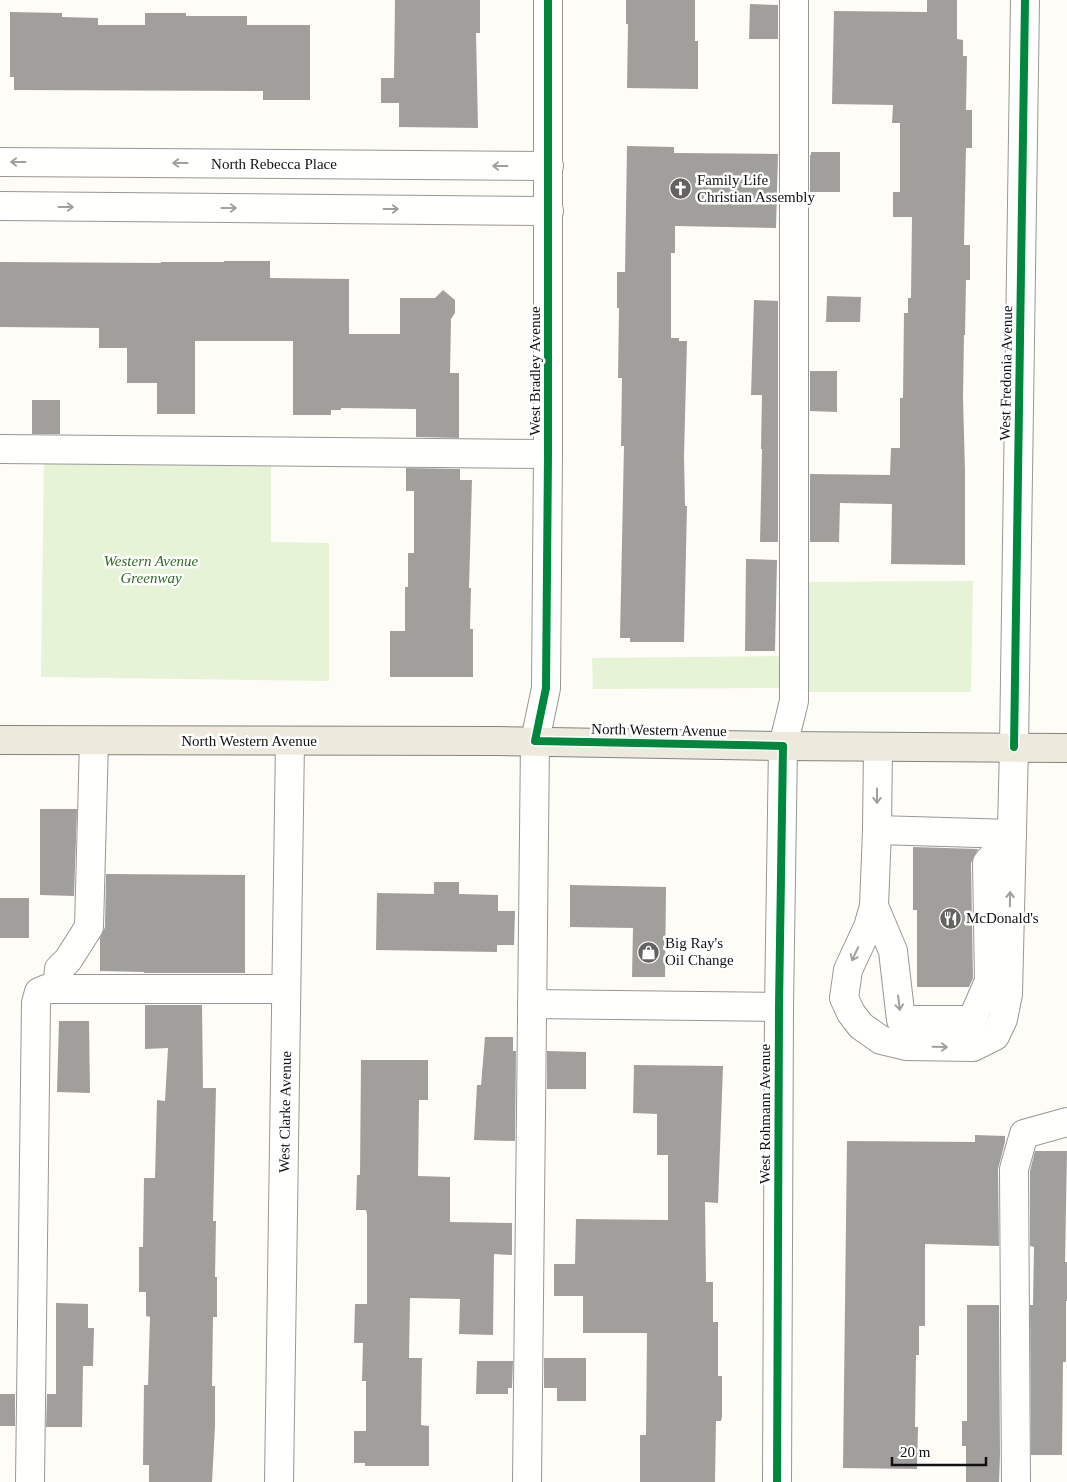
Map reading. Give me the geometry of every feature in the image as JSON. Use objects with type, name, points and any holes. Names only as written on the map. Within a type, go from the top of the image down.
[{"type":"main road","name":"North Western Avenue","points":[[0,740],[536,741],[783,746],[1067,748]]},
{"type":"street","name":"West Bradley Avenue","points":[[527,1482],[536,741],[546,688],[549,211],[548,0]]},
{"type":"street","name":"West Rohmann Avenue","points":[[777,1482],[779,1007],[783,746],[794,701],[794,0]]},
{"type":"street","name":"West Fredonia Avenue","points":[[874,906],[868,927],[848,970],[846,980],[844,998],[860,1026],[881,1040],[906,1046],[973,1047],[995,1036],[1003,1019],[1008,994],[1014,747],[1025,0]]},
{"type":"street","name":"North Rebecca Place","points":[[0,162],[549,166]]},
{"type":"street","points":[[0,206],[549,211]]},
{"type":"street","points":[[0,449],[548,454]]},
{"type":"street","points":[[57,990],[59,969],[68,960],[89,927],[94,741]]},
{"type":"street","name":"West Clarke Avenue","points":[[279,1482],[290,742]]},
{"type":"street","points":[[878,747],[874,906],[893,951],[901,1020],[972,1020],[989,981],[987,863],[1012,834]]},
{"type":"street","points":[[877,830],[1012,834]]},
{"type":"street","points":[[30,1482],[36,1003],[38,992],[46,990],[286,990]]},
{"type":"street","points":[[532,1004],[779,1007]]},
{"type":"street","points":[[1016,1482],[1014,1169],[1024,1134],[1067,1122]]},
{"type":"green space","name":"Western Avenue Greenway","points":[[44,460],[271,465],[271,542],[329,543],[329,681],[41,677]]},
{"type":"green space","points":[[973,581],[971,692],[805,692],[805,582]]},
{"type":"green space","points":[[783,656],[783,688],[593,689],[592,658]]},
{"type":"building","points":[[395,0],[480,0],[480,33],[476,33],[478,128],[399,127],[399,103],[381,103],[381,78],[394,78]]},
{"type":"building","points":[[626,0],[695,0],[695,41],[698,41],[698,89],[627,88],[628,24],[626,24]]},
{"type":"building","points":[[927,0],[957,0],[957,39],[963,40],[963,56],[967,56],[966,110],[972,110],[972,148],[966,148],[964,245],[970,245],[970,280],[966,280],[963,398],[965,565],[891,564],[892,504],[840,503],[839,542],[810,542],[810,474],[890,475],[891,448],[900,448],[900,398],[903,398],[904,313],[908,313],[908,298],[911,298],[912,217],[893,217],[893,192],[900,192],[900,123],[892,123],[893,105],[832,104],[834,11],[927,12]]},
{"type":"building","points":[[750,4],[778,5],[778,39],[749,39]]},
{"type":"building","points":[[10,12],[62,13],[62,17],[98,18],[98,25],[145,25],[145,13],[186,13],[186,16],[247,16],[247,25],[310,25],[310,100],[263,100],[263,91],[14,90],[14,77],[10,77]]},
{"type":"building","points":[[627,146],[674,147],[674,153],[778,154],[776,228],[675,226],[675,253],[671,253],[671,338],[687,341],[684,456],[685,506],[687,506],[684,642],[630,642],[630,638],[620,638],[624,446],[621,446],[622,378],[618,378],[619,308],[617,308],[617,272],[625,272]]},
{"type":"building","points":[[811,152],[840,152],[840,192],[810,192]]},
{"type":"building","points":[[270,261],[270,278],[349,279],[349,334],[400,334],[400,298],[435,298],[443,290],[455,300],[455,313],[451,319],[450,373],[459,373],[459,438],[416,437],[416,409],[341,408],[341,410],[331,410],[331,415],[293,415],[293,341],[195,341],[195,414],[157,414],[157,383],[127,383],[127,348],[99,348],[99,328],[0,327],[0,262],[161,263]]},
{"type":"building","points":[[827,296],[861,297],[860,322],[826,322]]},
{"type":"building","points":[[754,300],[778,301],[778,542],[760,542],[762,395],[751,395]]},
{"type":"building","points":[[810,371],[837,371],[837,412],[810,411]]},
{"type":"building","points":[[32,400],[60,400],[60,434],[32,434]]},
{"type":"building","points":[[406,468],[460,469],[460,480],[472,480],[469,588],[471,588],[470,629],[473,629],[473,677],[390,677],[390,631],[405,631],[405,587],[408,587],[408,553],[414,553],[414,491],[406,491]]},
{"type":"building","points":[[746,559],[777,560],[775,651],[745,651]]},
{"type":"building","points":[[40,809],[77,809],[74,896],[40,895]]},
{"type":"building","name":"McDonald's","points":[[913,847],[978,849],[971,863],[973,978],[969,987],[917,987],[917,910],[913,910]]},
{"type":"building","points":[[106,874],[245,875],[245,973],[100,971],[100,938],[105,927]]},
{"type":"building","points":[[434,882],[459,882],[459,894],[498,895],[498,911],[515,911],[514,945],[497,945],[497,952],[376,950],[377,893],[434,894]]},
{"type":"building","name":"Big Ray's Oil Change","points":[[570,885],[666,887],[665,977],[632,977],[633,928],[570,927]]},
{"type":"building","points":[[0,898],[29,898],[29,938],[0,938]]},
{"type":"building","points":[[145,1005],[202,1005],[203,1088],[216,1088],[213,1221],[216,1221],[215,1277],[217,1277],[217,1317],[213,1317],[212,1386],[215,1386],[215,1426],[212,1482],[149,1482],[149,1465],[143,1465],[144,1385],[148,1385],[150,1317],[146,1316],[146,1292],[139,1292],[139,1247],[143,1247],[144,1178],[155,1178],[157,1100],[165,1101],[168,1048],[145,1049]]},
{"type":"building","points":[[59,1021],[89,1021],[90,1093],[57,1092]]},
{"type":"building","points":[[485,1037],[513,1037],[513,1051],[516,1051],[515,1141],[474,1140],[477,1085],[481,1085]]},
{"type":"building","points":[[547,1051],[586,1052],[586,1089],[547,1089]]},
{"type":"building","points":[[361,1060],[428,1060],[428,1100],[419,1100],[418,1176],[450,1177],[450,1222],[512,1223],[512,1255],[494,1254],[493,1335],[459,1334],[460,1299],[410,1298],[409,1358],[422,1358],[421,1425],[429,1426],[429,1466],[365,1466],[365,1463],[354,1463],[354,1431],[366,1431],[366,1381],[362,1381],[363,1343],[354,1343],[355,1304],[367,1304],[367,1215],[366,1210],[356,1210],[357,1175],[360,1175]]},
{"type":"building","points":[[634,1065],[723,1066],[718,1203],[705,1202],[706,1282],[713,1282],[713,1322],[718,1322],[718,1376],[722,1376],[722,1417],[721,1421],[716,1421],[715,1482],[640,1482],[640,1435],[646,1435],[647,1333],[583,1333],[583,1296],[554,1296],[554,1264],[575,1264],[576,1219],[668,1220],[668,1155],[657,1155],[657,1114],[633,1113]]},
{"type":"building","points":[[975,1135],[1005,1136],[998,1169],[999,1246],[925,1244],[925,1326],[919,1326],[919,1355],[916,1355],[915,1427],[918,1427],[917,1469],[843,1468],[847,1141],[975,1142]]},
{"type":"building","points":[[1035,1151],[1067,1151],[1066,1362],[1063,1362],[1062,1455],[1031,1455],[1030,1305],[1033,1305],[1034,1247],[1030,1246],[1030,1171]]},
{"type":"building","points":[[56,1303],[88,1304],[88,1328],[94,1328],[93,1366],[83,1366],[82,1427],[46,1427],[47,1394],[56,1394]]},
{"type":"building","points":[[967,1305],[999,1305],[999,1482],[966,1482],[966,1446],[962,1446],[962,1421],[967,1421]]},
{"type":"building","points":[[544,1358],[586,1358],[586,1401],[557,1401],[557,1388],[544,1388]]},
{"type":"building","points":[[477,1361],[513,1361],[512,1388],[508,1388],[508,1394],[476,1394]]},
{"type":"building","points":[[0,1394],[15,1394],[15,1426],[0,1426]]},
{"type":"cycle path","points":[[548,0],[546,688],[535,741],[783,746],[779,1007],[777,1482]]},
{"type":"cycle path","points":[[1014,747],[1025,0]]},
{"type":"place","name":"Family Life Christian Assembly","points":[[681,189]]},
{"type":"place","name":"McDonald's","points":[[950,918]]},
{"type":"place","name":"Big Ray's Oil Change","points":[[649,952]]}]
